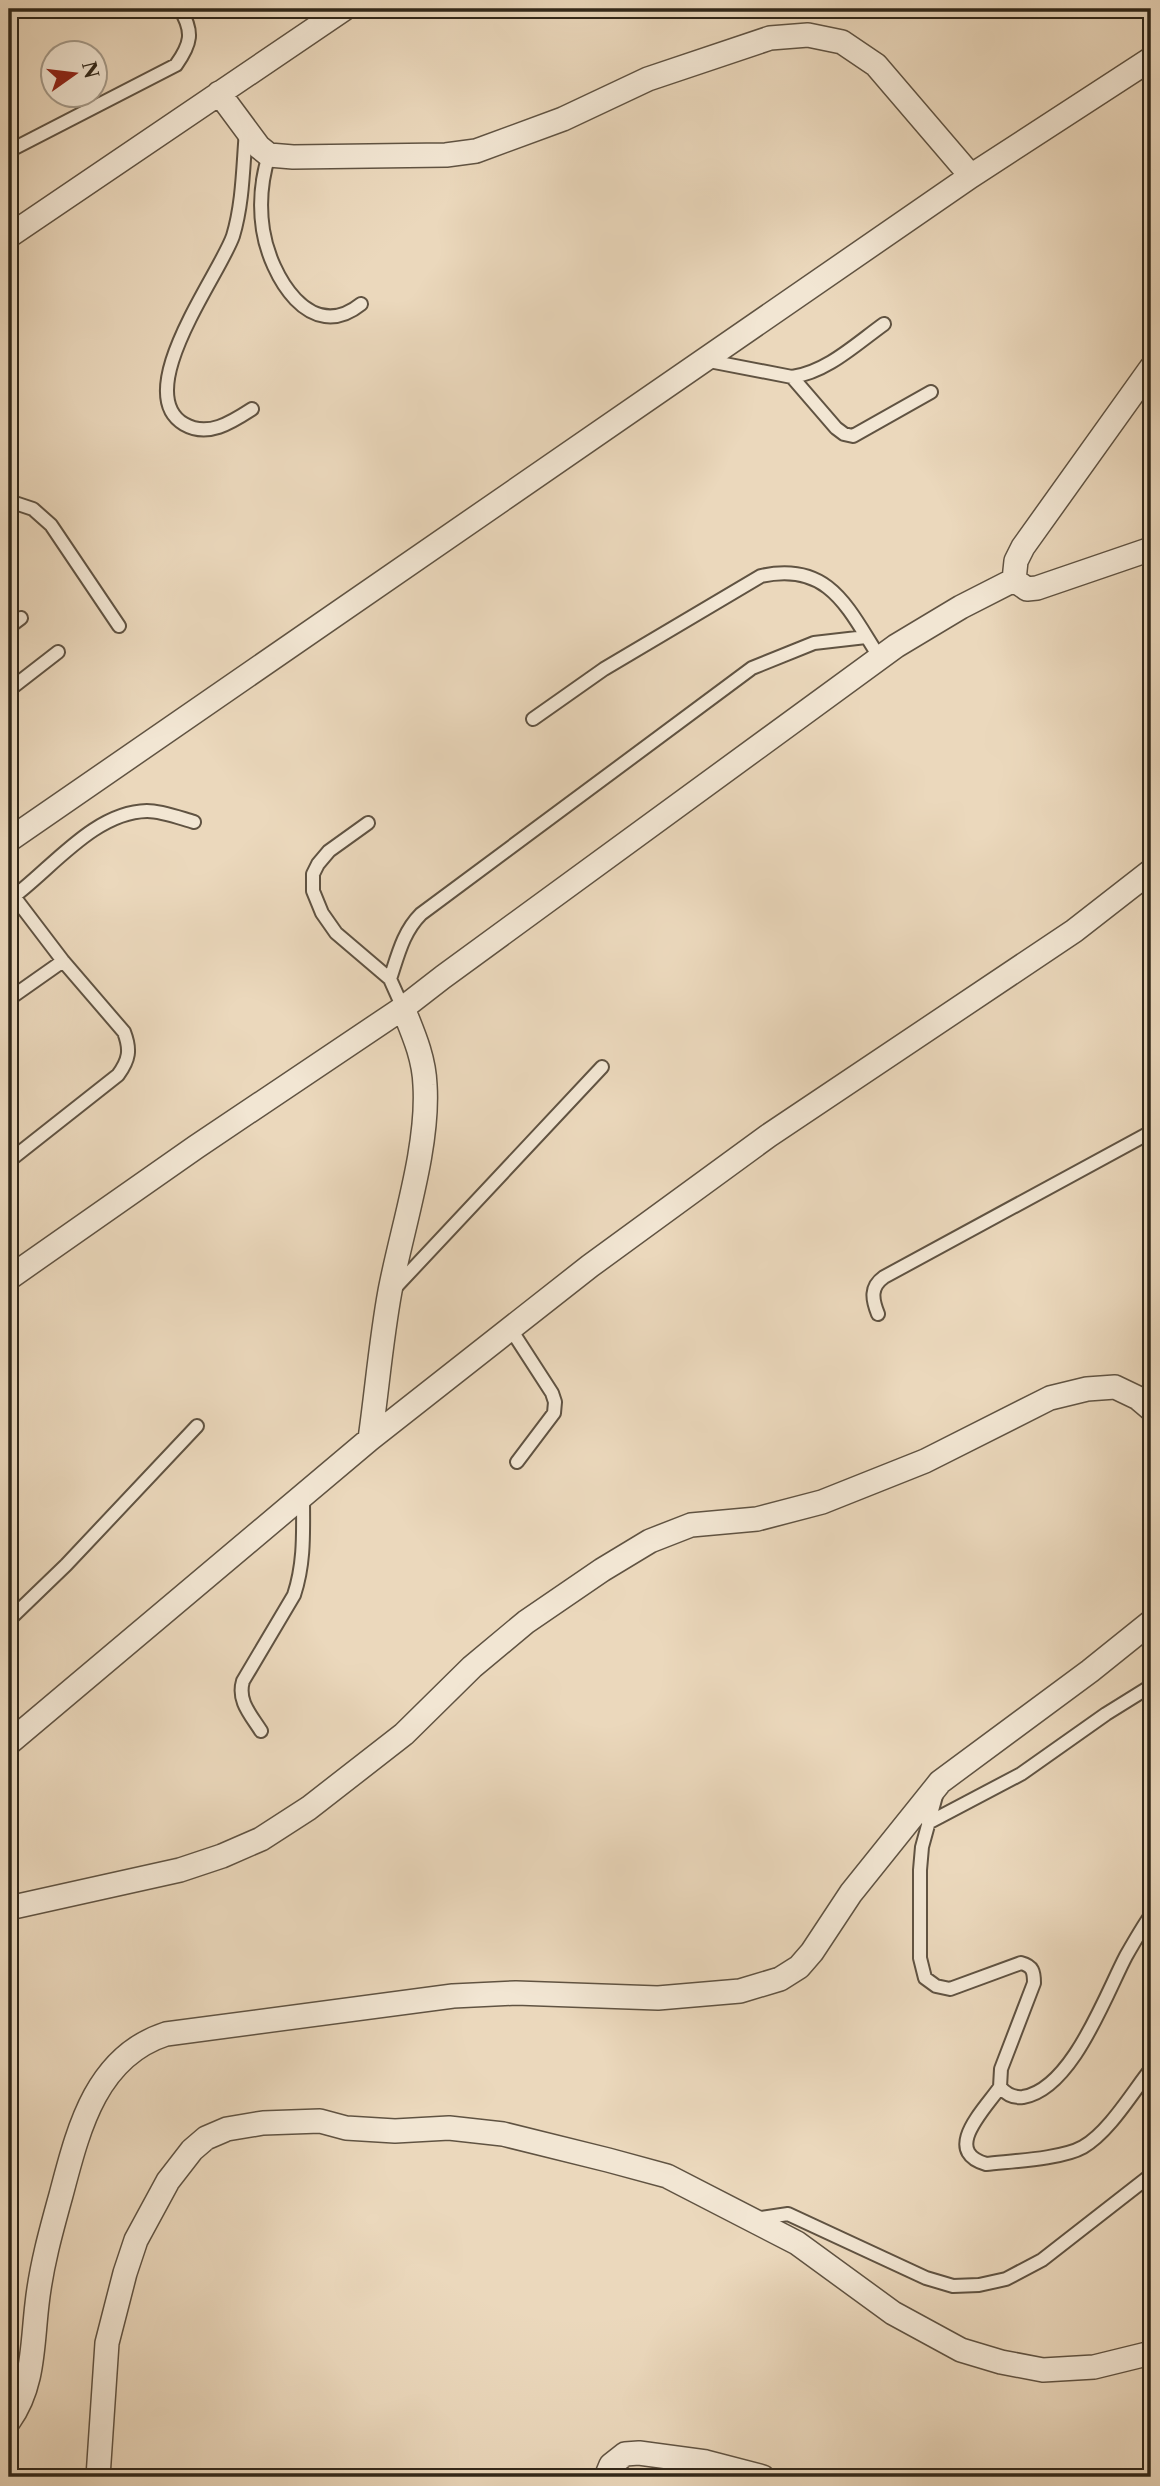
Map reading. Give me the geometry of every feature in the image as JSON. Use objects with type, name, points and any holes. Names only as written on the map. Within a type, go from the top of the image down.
[{"type":"street","points":[[9,236],[344,9]]},
{"type":"street","points":[[219,93],[246,131],[269,155],[446,155],[476,151],[563,119],[648,79],[771,38],[808,35],[842,42],[876,65],[971,176]]},
{"type":"street","points":[[9,840],[971,176],[1151,59]]},
{"type":"street","points":[[1014,580],[1016,561],[1023,547],[1151,368]]},
{"type":"street","points":[[1014,580],[1027,589],[1037,588],[1151,549]]},
{"type":"street","points":[[9,1278],[196,1147],[403,1008],[880,658],[961,607],[1014,580]]},
{"type":"street","points":[[9,1743],[370,1439],[590,1266],[768,1136],[1074,931],[1151,871]]},
{"type":"street","points":[[370,1439],[390,1293],[425,1114],[425,1083],[420,1049],[403,1008]]},
{"type":"street","points":[[9,1908],[180,1870],[261,1839],[309,1808],[404,1734],[472,1667],[526,1622],[650,1541],[691,1525],[757,1518],[822,1502],[925,1461],[1050,1398],[1087,1388],[1115,1387],[1138,1398],[1151,1409]]},
{"type":"street","points":[[9,2421],[29,2382],[44,2258],[76,2138],[102,2084],[138,2046],[166,2034],[453,1996],[516,1993],[657,1998],[740,1991],[780,1979],[799,1967],[812,1952],[851,1893],[940,1782],[1090,1671],[1151,1622]]},
{"type":"street","points":[[97,2477],[107,2343],[136,2240],[168,2181],[192,2150],[206,2138],[227,2129],[274,2122],[320,2121],[346,2128],[376,2131],[449,2128],[503,2134],[667,2176],[797,2244],[893,2313],[961,2350],[1001,2362],[1043,2370],[1094,2367],[1151,2353]]},
{"type":"street","points":[[606,2477],[611,2465],[625,2454],[639,2453],[706,2462],[763,2477]]},
{"type":"lane","points":[[9,151],[176,65],[188,50],[190,36],[180,9]]},
{"type":"lane","points":[[246,131],[237,223],[231,241],[193,311],[173,358],[167,392],[173,414],[184,424],[199,430],[216,429],[252,409]]},
{"type":"lane","points":[[269,155],[263,173],[263,229],[268,252],[286,288],[299,304],[319,315],[341,316],[361,303]]},
{"type":"lane","points":[[703,360],[792,377],[806,375],[824,366],[884,324]]},
{"type":"lane","points":[[792,377],[836,428],[853,436],[931,392]]},
{"type":"lane","points":[[9,501],[33,509],[51,525],[119,626]]},
{"type":"lane","points":[[533,719],[604,669],[761,576],[780,572],[799,573],[818,580],[838,596],[880,658]]},
{"type":"lane","points":[[9,627],[21,618]]},
{"type":"lane","points":[[390,979],[402,941],[411,924],[421,914],[752,668],[814,643],[866,637]]},
{"type":"lane","points":[[9,690],[58,652]]},
{"type":"lane","points":[[9,1161],[118,1075],[129,1056],[124,1032],[10,895],[99,826],[124,814],[149,811],[194,822]]},
{"type":"lane","points":[[368,823],[329,851],[318,864],[313,874],[313,891],[322,913],[336,933],[390,979],[403,1008]]},
{"type":"lane","points":[[9,999],[63,961]]},
{"type":"lane","points":[[390,1293],[602,1067]]},
{"type":"lane","points":[[878,1314],[872,1301],[873,1290],[877,1282],[884,1277],[1151,1132]]},
{"type":"lane","points":[[510,1328],[552,1393],[555,1402],[554,1413],[517,1462]]},
{"type":"lane","points":[[9,1620],[66,1565],[197,1426]]},
{"type":"lane","points":[[261,1731],[241,1699],[240,1690],[294,1595],[299,1580],[303,1559],[303,1496]]},
{"type":"lane","points":[[928,1823],[1021,1774],[1151,1686]]},
{"type":"lane","points":[[940,1782],[922,1847],[920,1870],[919,1941],[925,1978],[936,1986],[950,1989],[1021,1963],[1031,1968],[1034,1974],[1034,1983],[1001,2069],[1000,2087],[967,2135],[965,2147],[968,2155],[975,2161],[986,2164],[1068,2153],[1081,2148],[1108,2124],[1151,2069]]},
{"type":"lane","points":[[1000,2087],[1004,2092],[1019,2098],[1040,2092],[1059,2075],[1083,2041],[1127,1955],[1151,1915]]},
{"type":"lane","points":[[750,2220],[788,2214],[926,2278],[953,2286],[979,2285],[1006,2279],[1042,2260],[1151,2175]]}]
